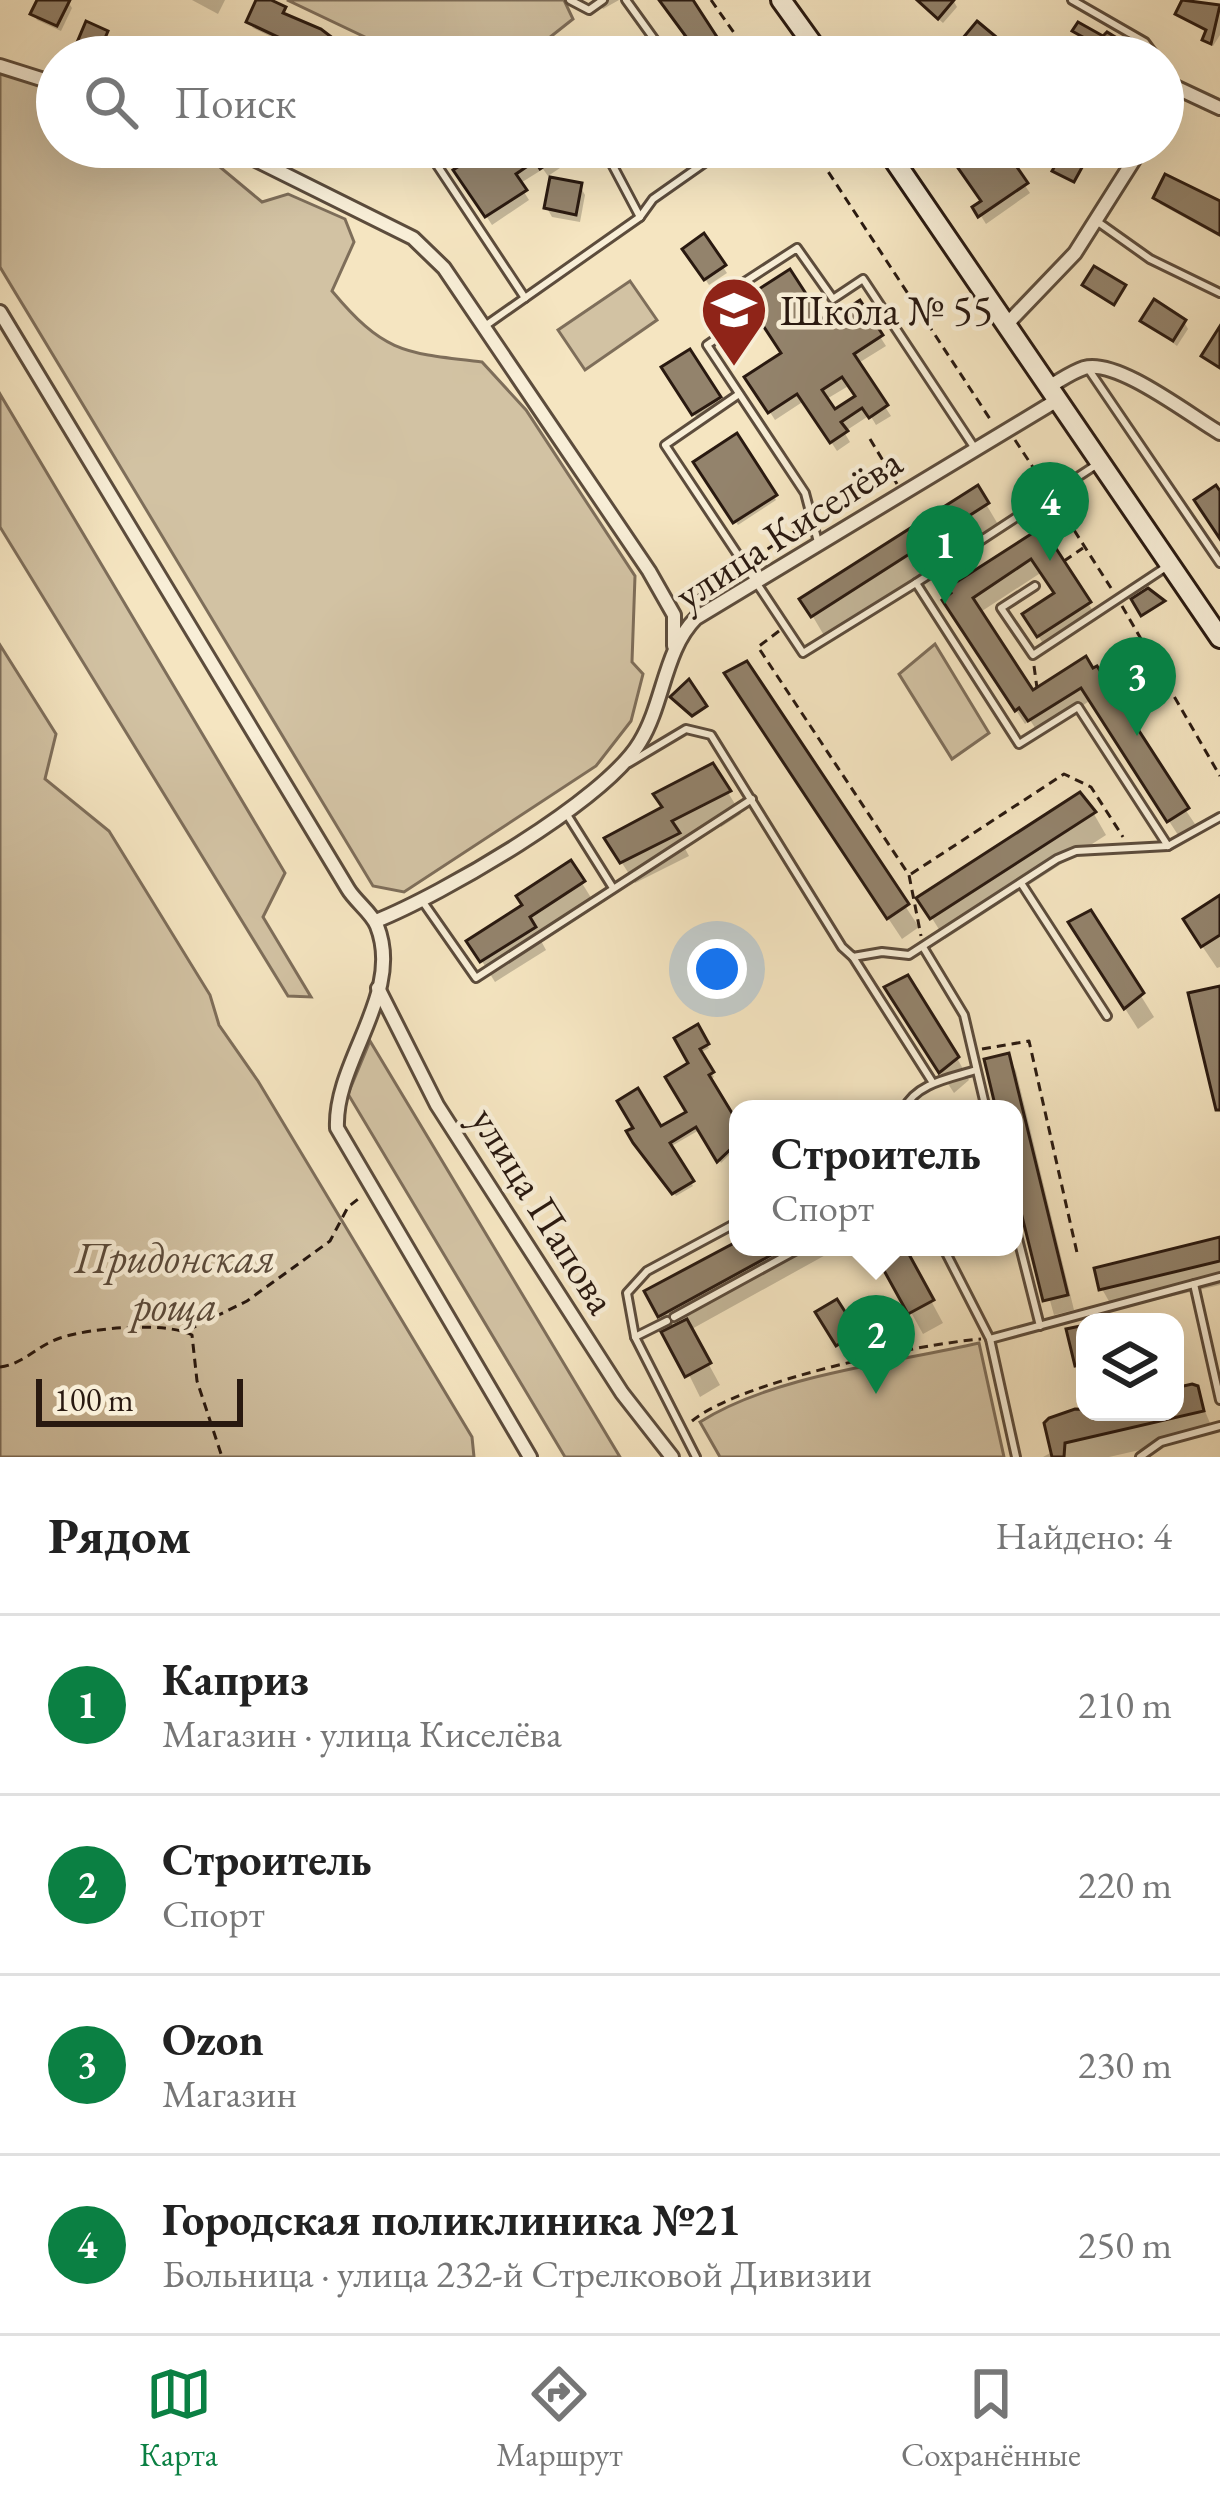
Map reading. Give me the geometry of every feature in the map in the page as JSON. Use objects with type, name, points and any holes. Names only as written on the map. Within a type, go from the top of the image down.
[{"type":"street","points":[[781,0],[807,36]]},
{"type":"street","points":[[0,66],[36,77]]},
{"type":"street","points":[[1184,91],[1220,108]]},
{"type":"street","points":[[272,168],[413,238],[444,268],[674,615],[674,646]]},
{"type":"street","points":[[898,168],[1220,638]]},
{"type":"street","points":[[1006,324],[1050,284],[1098,222],[1130,168]]},
{"type":"street","points":[[0,312],[348,889],[376,921],[382,955],[378,988],[336,1106],[338,1127],[530,1457]]},
{"type":"street","points":[[1087,367],[1129,374],[1154,396],[1220,433]]},
{"type":"street","name":"улица Киселёва","points":[[376,921],[423,902],[620,769],[648,729],[674,646],[696,618],[974,446],[1008,430],[1087,367]]},
{"type":"street","name":"улица Папова","points":[[378,988],[437,1105],[622,1393],[672,1457]]},
{"type":"lane","points":[[570,0],[589,10],[603,0]]},
{"type":"lane","points":[[626,0],[652,36]]},
{"type":"lane","points":[[1072,0],[1135,36]]},
{"type":"lane","points":[[439,168],[525,298]]},
{"type":"lane","points":[[614,168],[640,217]]},
{"type":"lane","points":[[484,327],[640,217],[652,199],[697,168]]},
{"type":"lane","points":[[1098,222],[1150,259],[1220,293]]},
{"type":"lane","points":[[818,542],[805,493],[707,345],[739,323],[723,296],[797,248],[832,298],[863,279],[974,446]]},
{"type":"lane","points":[[1087,367],[1220,563]]},
{"type":"lane","points":[[739,394],[665,445],[803,653],[1100,463]]},
{"type":"lane","points":[[1035,586],[1001,608],[1033,655],[1169,565]]},
{"type":"lane","points":[[916,583],[1019,744],[1078,707],[1168,846]]},
{"type":"lane","points":[[620,769],[686,729],[711,735],[933,1083]]},
{"type":"lane","points":[[423,902],[476,978],[752,799]]},
{"type":"lane","points":[[564,810],[614,889]]},
{"type":"lane","points":[[853,957],[882,952],[909,956],[1076,851],[1168,846],[1220,818]]},
{"type":"lane","points":[[1021,883],[1107,1016]]},
{"type":"lane","points":[[923,947],[964,1015],[984,1100]]},
{"type":"lane","points":[[911,1100],[933,1083],[976,1070]]},
{"type":"lane","points":[[696,1457],[635,1337],[627,1293],[647,1271],[729,1227]]},
{"type":"lane","points":[[635,1337],[786,1256]]},
{"type":"lane","points":[[948,1256],[990,1339],[1016,1457]]},
{"type":"lane","points":[[1022,1256],[1040,1326]]},
{"type":"lane","points":[[990,1339],[1220,1277]]},
{"type":"lane","points":[[1194,1284],[1220,1400]]},
{"type":"lane","points":[[1140,1457],[1161,1442],[1220,1426]]},
{"type":"path","points":[[711,0],[736,36]]},
{"type":"path","points":[[826,168],[995,426],[974,446]]},
{"type":"path","points":[[1008,430],[1118,599],[1220,776]]},
{"type":"path","points":[[870,439],[898,486]]},
{"type":"path","points":[[674,615],[743,565],[812,524]]},
{"type":"path","points":[[1064,561],[1084,547]]},
{"type":"path","points":[[785,627],[758,647],[909,874],[923,947]]},
{"type":"path","points":[[1033,655],[1037,688]]},
{"type":"path","points":[[909,874],[1064,774],[1091,787],[1130,848]]},
{"type":"path","points":[[972,1051],[1029,1041],[1078,1257]]},
{"type":"path","points":[[187,1332],[196,1322],[247,1300],[330,1241],[348,1207],[373,1188]]},
{"type":"path","points":[[0,1367],[14,1365],[59,1338],[172,1325],[193,1335],[197,1381],[222,1457]]},
{"type":"path","points":[[682,1430],[728,1400],[793,1379],[990,1339]]},
{"type":"green space","points":[[287,0],[564,0],[573,19],[552,36],[363,36]]},
{"type":"green space","points":[[0,72],[36,84],[36,168],[221,168],[262,202],[288,194],[345,219],[354,242],[332,291],[366,327],[397,346],[482,362],[526,410],[635,576],[632,662],[643,674],[631,721],[596,766],[404,892],[373,886],[0,267]]},
{"type":"green space","points":[[630,281],[657,320],[585,370],[558,330]]},
{"type":"green space","points":[[0,394],[285,873],[263,917],[311,997],[288,996],[0,527]]},
{"type":"green space","points":[[935,644],[989,733],[952,759],[899,674]]},
{"type":"green space","name":"Придонская роща","points":[[0,645],[56,734],[45,779],[109,831],[210,995],[219,1025],[258,1081],[472,1437],[474,1457],[0,1457]]},
{"type":"green space","points":[[370,1041],[620,1457],[565,1457],[348,1094]]},
{"type":"green space","points":[[979,1343],[1004,1457],[720,1457],[700,1422],[798,1382]]},
{"type":"building","points":[[37,0],[70,0],[57,26],[30,14]]},
{"type":"building","points":[[256,0],[271,0],[286,7],[283,13],[330,36],[276,36],[246,22]]},
{"type":"building","points":[[659,0],[693,0],[716,36],[686,36]]},
{"type":"building","points":[[917,0],[954,0],[938,19]]},
{"type":"building","points":[[1182,0],[1220,5],[1211,44],[1202,40],[1206,30],[1175,14]]},
{"type":"building","points":[[86,21],[108,31],[106,36],[80,36]]},
{"type":"building","points":[[977,21],[995,36],[964,36]]},
{"type":"building","points":[[1078,22],[1103,36],[1081,36],[1072,31]]},
{"type":"building","points":[[525,168],[516,174],[527,190],[485,217],[453,170]]},
{"type":"building","points":[[958,168],[1018,168],[1028,183],[978,217],[972,207],[981,201]]},
{"type":"building","points":[[1054,168],[1082,168],[1074,182]]},
{"type":"building","points":[[1165,174],[1220,201],[1220,235],[1153,198]]},
{"type":"building","points":[[550,177],[582,183],[576,215],[544,208]]},
{"type":"building","points":[[704,233],[726,265],[704,280],[682,249]]},
{"type":"building","points":[[1094,266],[1126,285],[1114,305],[1082,285]]},
{"type":"building","points":[[790,269],[825,323],[860,300],[883,335],[854,354],[888,405],[869,418],[862,408],[841,422],[848,431],[830,443],[797,394],[768,413],[744,377],[781,353],[745,298]],"holes":[[[842,377],[855,396],[835,409],[822,390]]]},
{"type":"building","points":[[1154,299],[1186,320],[1173,341],[1140,321]]},
{"type":"building","points":[[1220,326],[1220,368],[1201,356]]},
{"type":"building","points":[[690,349],[721,397],[692,415],[661,367]]},
{"type":"building","points":[[737,433],[777,495],[733,523],[693,462]]},
{"type":"building","points":[[978,485],[989,503],[811,617],[799,599]]},
{"type":"building","points":[[1216,485],[1220,491],[1220,539],[1194,500]]},
{"type":"building","points":[[1042,527],[1091,602],[1037,637],[1022,614],[1054,593],[1031,559],[973,598],[1033,690],[1086,656],[1093,668],[1097,666],[1189,808],[1167,822],[1081,688],[1028,721],[1019,708],[1015,711],[942,600],[951,593],[947,588]]},
{"type":"building","points":[[1148,588],[1165,601],[1141,616],[1131,599]]},
{"type":"building","points":[[747,661],[909,904],[887,919],[724,673]]},
{"type":"building","points":[[689,679],[707,706],[692,716],[670,697]]},
{"type":"building","points":[[713,763],[731,791],[672,821],[680,833],[620,863],[604,838],[662,807],[653,794]]},
{"type":"building","points":[[1080,792],[1096,812],[930,919],[916,898]]},
{"type":"building","points":[[571,860],[585,881],[530,917],[536,927],[480,962],[466,941],[522,905],[516,896]]},
{"type":"building","points":[[1220,895],[1220,935],[1201,947],[1183,919]]},
{"type":"building","points":[[1091,910],[1144,993],[1124,1009],[1068,922]]},
{"type":"building","points":[[908,975],[959,1057],[939,1073],[884,987]]},
{"type":"building","points":[[1220,986],[1220,1110],[1216,1110],[1188,993]]},
{"type":"building","points":[[698,1024],[709,1044],[700,1049],[729,1108],[729,1151],[717,1162],[696,1127],[670,1143],[694,1181],[672,1194],[633,1143],[626,1131],[633,1128],[617,1101],[638,1088],[661,1126],[686,1112],[665,1077],[688,1063],[674,1038]]},
{"type":"building","points":[[1009,1053],[1020,1100],[994,1100],[984,1059]]},
{"type":"building","points":[[1023,1110],[1068,1295],[1043,1301],[1023,1220]]},
{"type":"building","points":[[1220,1237],[1220,1261],[1099,1290],[1094,1268]]},
{"type":"building","points":[[729,1246],[729,1256],[770,1256],[658,1317],[644,1291]]},
{"type":"building","points":[[876,1256],[910,1256],[934,1300],[908,1314]]},
{"type":"building","points":[[837,1299],[858,1332],[836,1346],[815,1312]]},
{"type":"building","points":[[687,1319],[711,1363],[685,1377],[661,1332]]},
{"type":"building","points":[[1076,1327],[1076,1366],[1075,1366],[1066,1329]]},
{"type":"building","points":[[1184,1386],[1198,1386],[1204,1411],[1184,1416]]},
{"type":"building","points":[[1075,1409],[1076,1421],[1161,1421],[1065,1443],[1064,1457],[1052,1457],[1044,1423]]},
{"type":"place","name":"Школа № 55","points":[[734,369]]},
{"type":"place","name":"Городская поликлиника №21","points":[[1050,561]]},
{"type":"place","name":"Каприз","points":[[945,604]]},
{"type":"place","name":"Ozon","points":[[1137,736]]},
{"type":"place","name":"Строитель","points":[[876,1394]]}]
